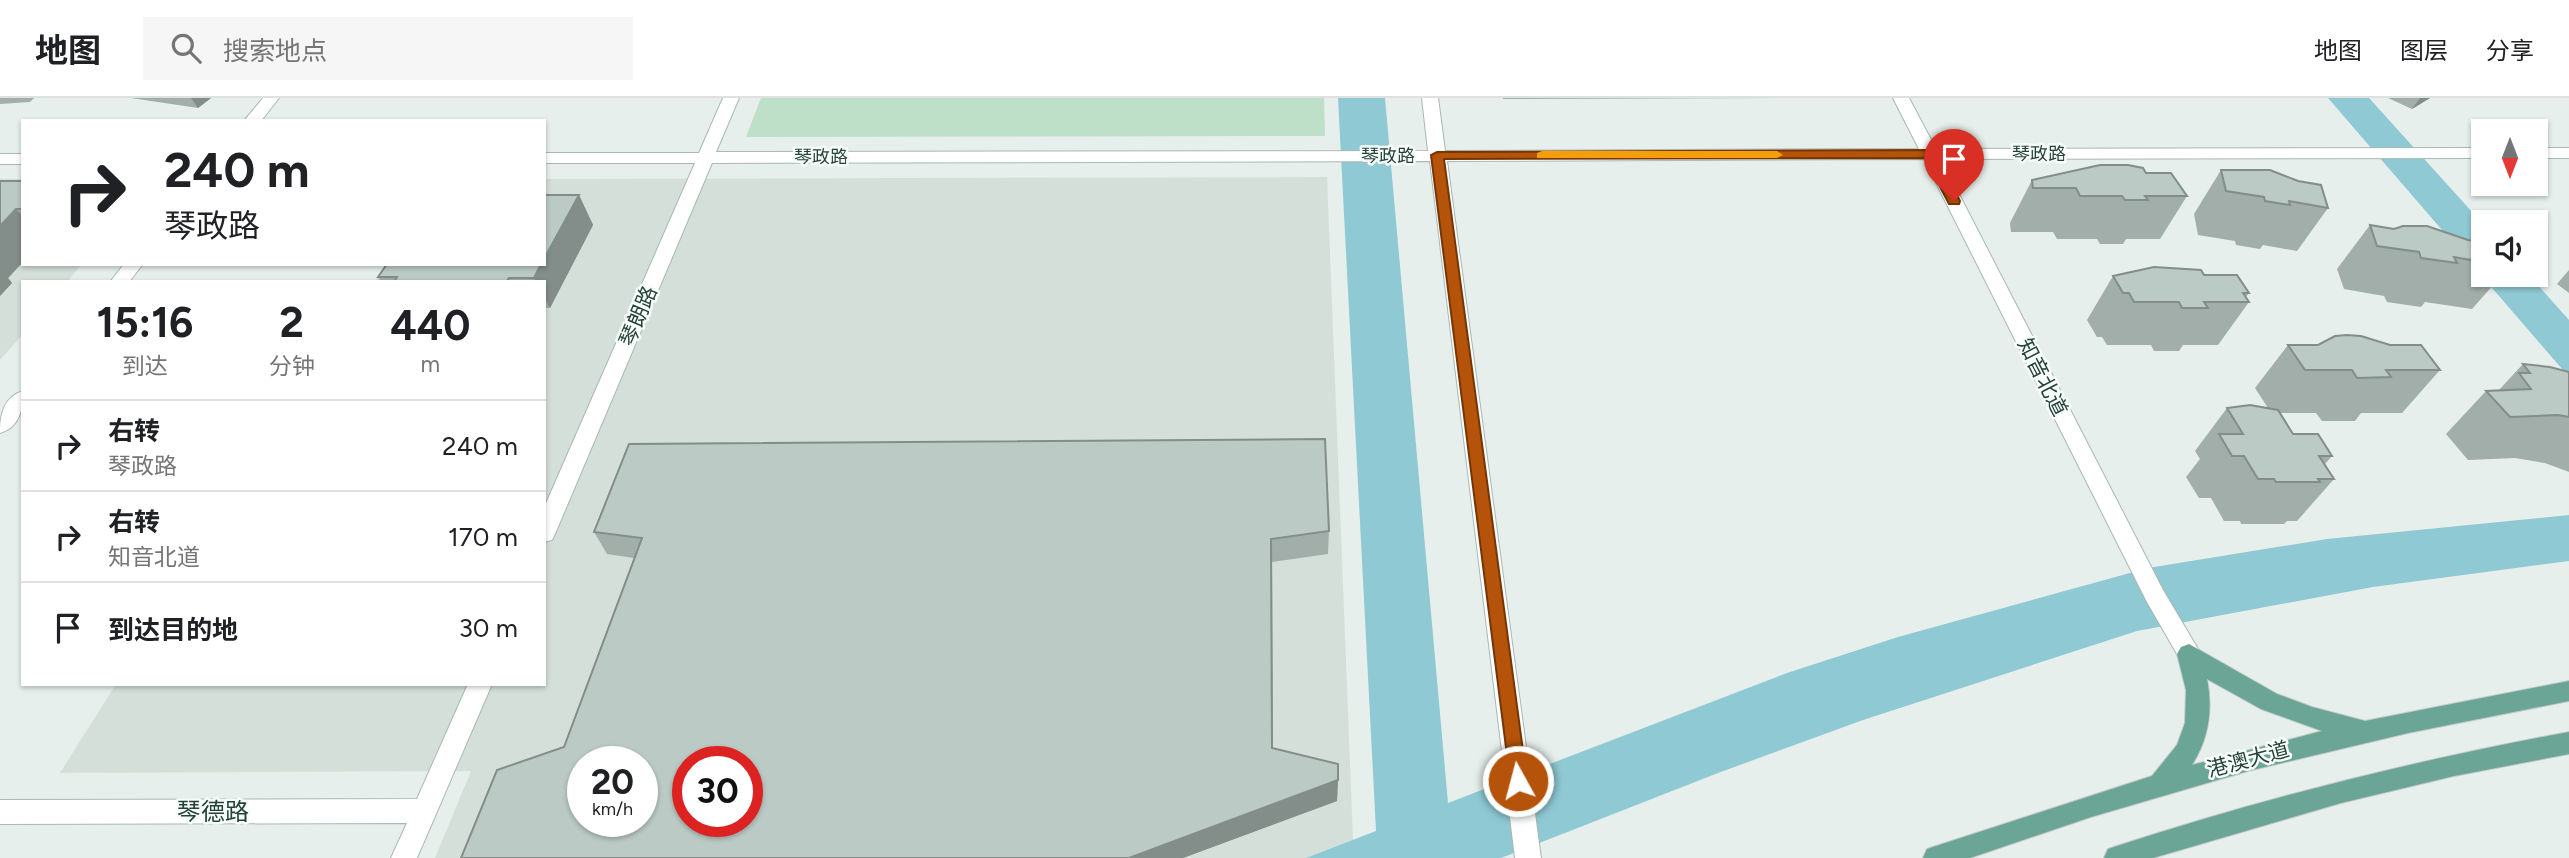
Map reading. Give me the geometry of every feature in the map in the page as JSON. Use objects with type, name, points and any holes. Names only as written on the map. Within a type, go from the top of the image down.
[{"type":"main road","points":[[2189,654],[2234,685],[2277,706],[2313,719],[2367,730]]},
{"type":"main road","points":[[2161,783],[2176,769],[2187,753],[2199,716],[2199,695],[2189,654]]},
{"type":"main road","name":"港澳大道","points":[[1936,858],[2025,826],[2161,783],[2367,730],[2569,691]]},
{"type":"main road","points":[[2117,858],[2245,818],[2342,792],[2569,743]]},
{"type":"street","points":[[254,119],[271,98]]},
{"type":"street","name":"琴朗路","points":[[546,529],[731,98]]},
{"type":"street","points":[[1430,98],[1528,858]]},
{"type":"street","name":"知音北道","points":[[1901,98],[2134,555],[2189,654]]},
{"type":"street","name":"琴政路","points":[[546,158],[2471,153]]},
{"type":"street","points":[[2548,153],[2569,153]]},
{"type":"street","points":[[0,159],[21,159]]},
{"type":"street","points":[[121,280],[132,266]]},
{"type":"street","points":[[0,426],[21,400]]},
{"type":"street","points":[[404,858],[479,686]]},
{"type":"street","name":"琴德路","points":[[0,812],[426,811]]},
{"type":"shaded area","points":[[1327,177],[1353,840],[1306,858],[435,858],[471,771],[60,773],[115,686],[546,686],[546,280],[376,280],[385,266],[546,266],[546,179]]},
{"type":"shaded area","points":[[0,179],[21,179],[21,266],[80,266],[69,280],[21,280],[21,336],[0,360]]},
{"type":"green space","points":[[761,98],[1324,98],[1325,136],[746,137]]},
{"type":"water","points":[[1338,98],[1385,98],[1448,803],[1787,673],[1898,637],[2148,568],[2327,539],[2569,515],[2569,561],[2373,587],[2137,631],[1863,720],[1718,773],[1501,858],[1306,858],[1376,831]]},
{"type":"water","points":[[2328,98],[2369,98],[2471,211],[2471,264]]},
{"type":"water","points":[[2491,287],[2540,287],[2569,320],[2569,377]]},
{"type":"building","points":[[2100,165],[2128,165],[2143,168],[2146,173],[2171,173],[2187,196],[2145,196],[2148,200],[2125,200],[2122,196],[2080,196],[2076,188],[2033,188],[2032,180]]},
{"type":"building","points":[[2221,170],[2270,170],[2298,181],[2321,185],[2328,208],[2289,201],[2290,205],[2265,201],[2264,197],[2226,191]]},
{"type":"building","points":[[0,181],[21,181],[21,209],[16,209],[0,226]]},
{"type":"building","points":[[546,195],[579,195],[546,255]]},
{"type":"building","points":[[2370,225],[2394,229],[2403,226],[2427,226],[2471,240],[2471,260],[2454,257],[2457,263],[2421,258],[2419,252],[2377,246]]},
{"type":"building","points":[[386,266],[540,266],[534,278],[508,280],[395,280],[397,277],[378,277]]},
{"type":"building","points":[[2154,267],[2201,270],[2204,275],[2237,275],[2249,293],[2243,293],[2249,302],[2204,302],[2208,308],[2182,308],[2179,302],[2134,302],[2129,293],[2123,293],[2113,276]]},
{"type":"building","points":[[2335,336],[2361,336],[2390,345],[2421,345],[2440,370],[2386,370],[2391,377],[2357,378],[2352,370],[2305,370],[2288,345],[2318,345]]},
{"type":"building","points":[[2523,364],[2569,372],[2569,417],[2510,417],[2486,391],[2531,389],[2519,373],[2530,373]]},
{"type":"building","points":[[2250,405],[2278,410],[2293,434],[2318,434],[2332,456],[2319,456],[2334,479],[2318,479],[2320,482],[2276,482],[2274,479],[2258,479],[2244,456],[2232,456],[2219,434],[2243,434],[2227,408]]},
{"type":"building","points":[[1325,439],[1329,531],[1271,539],[1272,748],[1338,764],[1338,780],[1129,858],[461,858],[497,770],[564,747],[642,538],[594,532],[629,444]]},
{"type":"slow traffic","points":[[1542,155],[1777,155]]},
{"type":"route","points":[[1518,781],[1437,155],[1930,154],[1954,201]]}]
